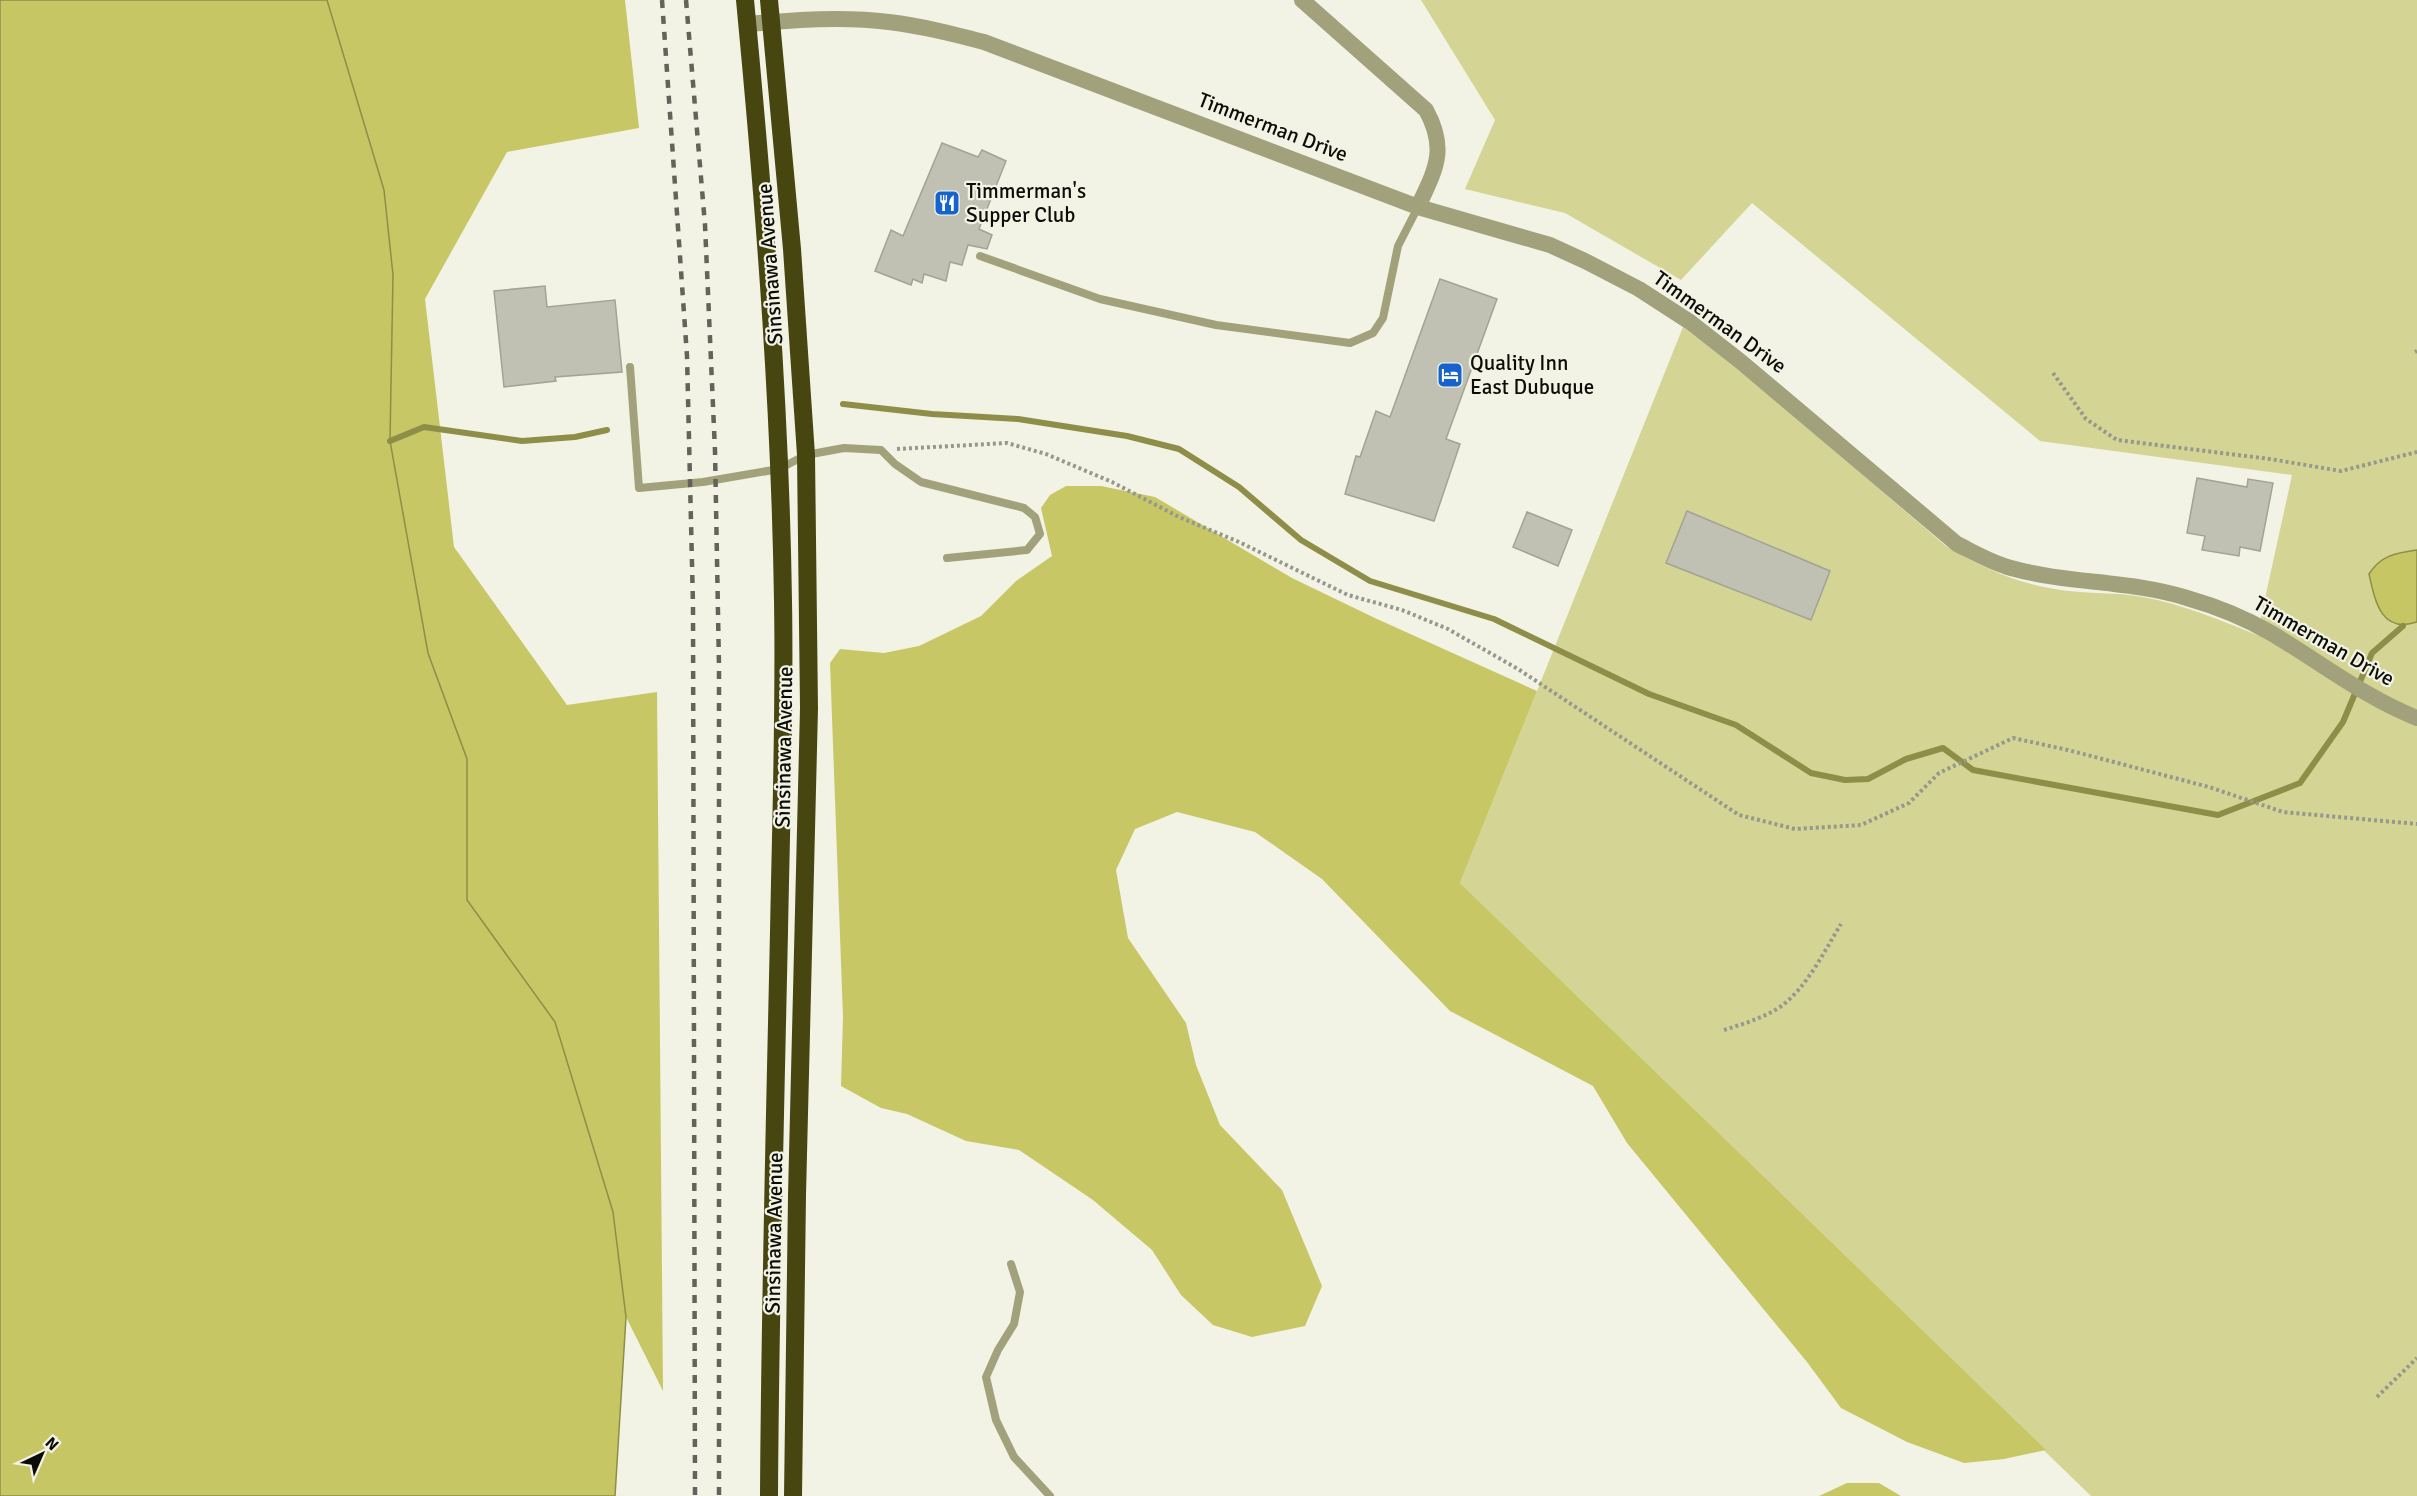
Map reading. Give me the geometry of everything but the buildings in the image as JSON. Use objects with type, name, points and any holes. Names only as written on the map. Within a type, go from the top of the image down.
[{"type":"highway","name":"Sinsinawa Avenue","points":[[745,0],[776,380],[784,710],[772,1206],[769,1496]]},
{"type":"highway","name":"Sinsinawa Avenue","points":[[769,0],[790,226],[806,455],[809,708],[796,1195],[793,1496]]},
{"type":"street","points":[[1302,0],[1426,110],[1434,126],[1438,142],[1438,160],[1418,207]]},
{"type":"street","name":"Timmerman Drive","points":[[747,24],[844,19],[888,22],[933,29],[984,42],[1418,207],[1550,245],[1638,289],[1690,322],[1948,537],[1985,559],[2011,568],[2147,588],[2186,597],[2269,632],[2358,690],[2417,718]]},
{"type":"lane","points":[[980,256],[1100,299],[1216,325],[1350,343],[1373,333],[1383,318],[1398,246],[1418,207]]},
{"type":"lane","points":[[630,367],[639,488],[704,483],[779,469],[806,455],[844,448],[881,450],[895,464],[921,482],[1024,508],[1035,517],[1040,534],[1027,550],[947,558]]},
{"type":"lane","points":[[1011,1264],[1020,1292],[1014,1324],[998,1350],[986,1377],[996,1420],[1014,1457],[1050,1496]]},
{"type":"path","points":[[2053,373],[2086,419],[2117,441],[2270,459],[2341,471],[2417,452]]},
{"type":"path","points":[[881,450],[1007,443],[1046,454],[1112,482],[1179,517],[1239,542],[1348,595],[1402,610],[1448,629],[1538,682],[1739,815],[1795,829],[1861,825],[1909,803],[1939,773],[2013,738],[2209,787],[2283,812],[2417,824]]},
{"type":"path","points":[[1724,1030],[1753,1020],[1781,1006],[1808,977],[1841,924]]},
{"type":"path","points":[[2377,1397],[2417,1358]]},
{"type":"green space","points":[[1421,0],[2417,0],[2417,1496],[2091,1496],[1460,883],[1683,327],[1741,371],[1946,546],[1987,568],[2030,584],[2061,590],[2123,594],[2158,600],[2201,613],[2257,635],[2292,475],[2040,441],[1752,203],[1681,280],[1565,213],[1465,189],[1495,120]]},
{"type":"shaded area","points":[[0,0],[327,0],[384,190],[393,275],[390,441],[428,653],[467,759],[467,900],[555,1022],[613,1212],[626,1317],[615,1496],[0,1496]]},
{"type":"shaded area","points":[[327,0],[625,0],[639,128],[507,152],[425,299],[454,547],[567,705],[657,692],[663,1391],[626,1317],[613,1212],[555,1022],[467,900],[467,759],[428,653],[390,441],[393,275],[384,190]]},
{"type":"shaded area","points":[[1066,486],[1101,486],[1155,497],[1292,578],[1537,691],[1460,883],[2046,1450],[2004,1459],[1964,1463],[1907,1442],[1841,1408],[1807,1362],[1627,1143],[1593,1086],[1450,1011],[1322,879],[1255,832],[1177,812],[1135,829],[1116,870],[1128,938],[1186,1023],[1196,1065],[1220,1125],[1282,1190],[1322,1286],[1305,1326],[1252,1337],[1213,1325],[1181,1295],[1152,1250],[1093,1200],[1019,1150],[966,1141],[907,1114],[881,1108],[841,1086],[843,1017],[830,663],[840,649],[884,653],[919,646],[981,616],[1016,581],[1052,556],[1041,508],[1050,495]]},
{"type":"shaded area","points":[[2417,550],[2417,622],[2395,623],[2382,613],[2377,604],[2369,574],[2384,559]]},
{"type":"shaded area","points":[[1847,1483],[1879,1483],[1901,1496],[1819,1496]]},
{"type":"waterway","points":[[843,404],[932,414],[1018,419],[1127,436],[1179,449],[1239,487],[1301,540],[1370,581],[1494,619],[1649,694],[1736,725],[1811,773],[1845,780],[1868,779],[1906,759],[1943,748],[1973,770],[2218,815],[2300,783],[2343,722],[2372,653],[2403,626]]},
{"type":"waterway","points":[[390,441],[424,427],[522,441],[575,437],[607,430]]},
{"type":"railway","points":[[662,0],[687,356],[693,605],[695,1496]]},
{"type":"railway","points":[[686,0],[705,225],[715,451],[719,667],[719,1496]]},
{"type":"place","name":"Timmerman's Supper Club","points":[[947,203]]},
{"type":"place","name":"Quality Inn East Dubuque","points":[[1450,375]]}]
